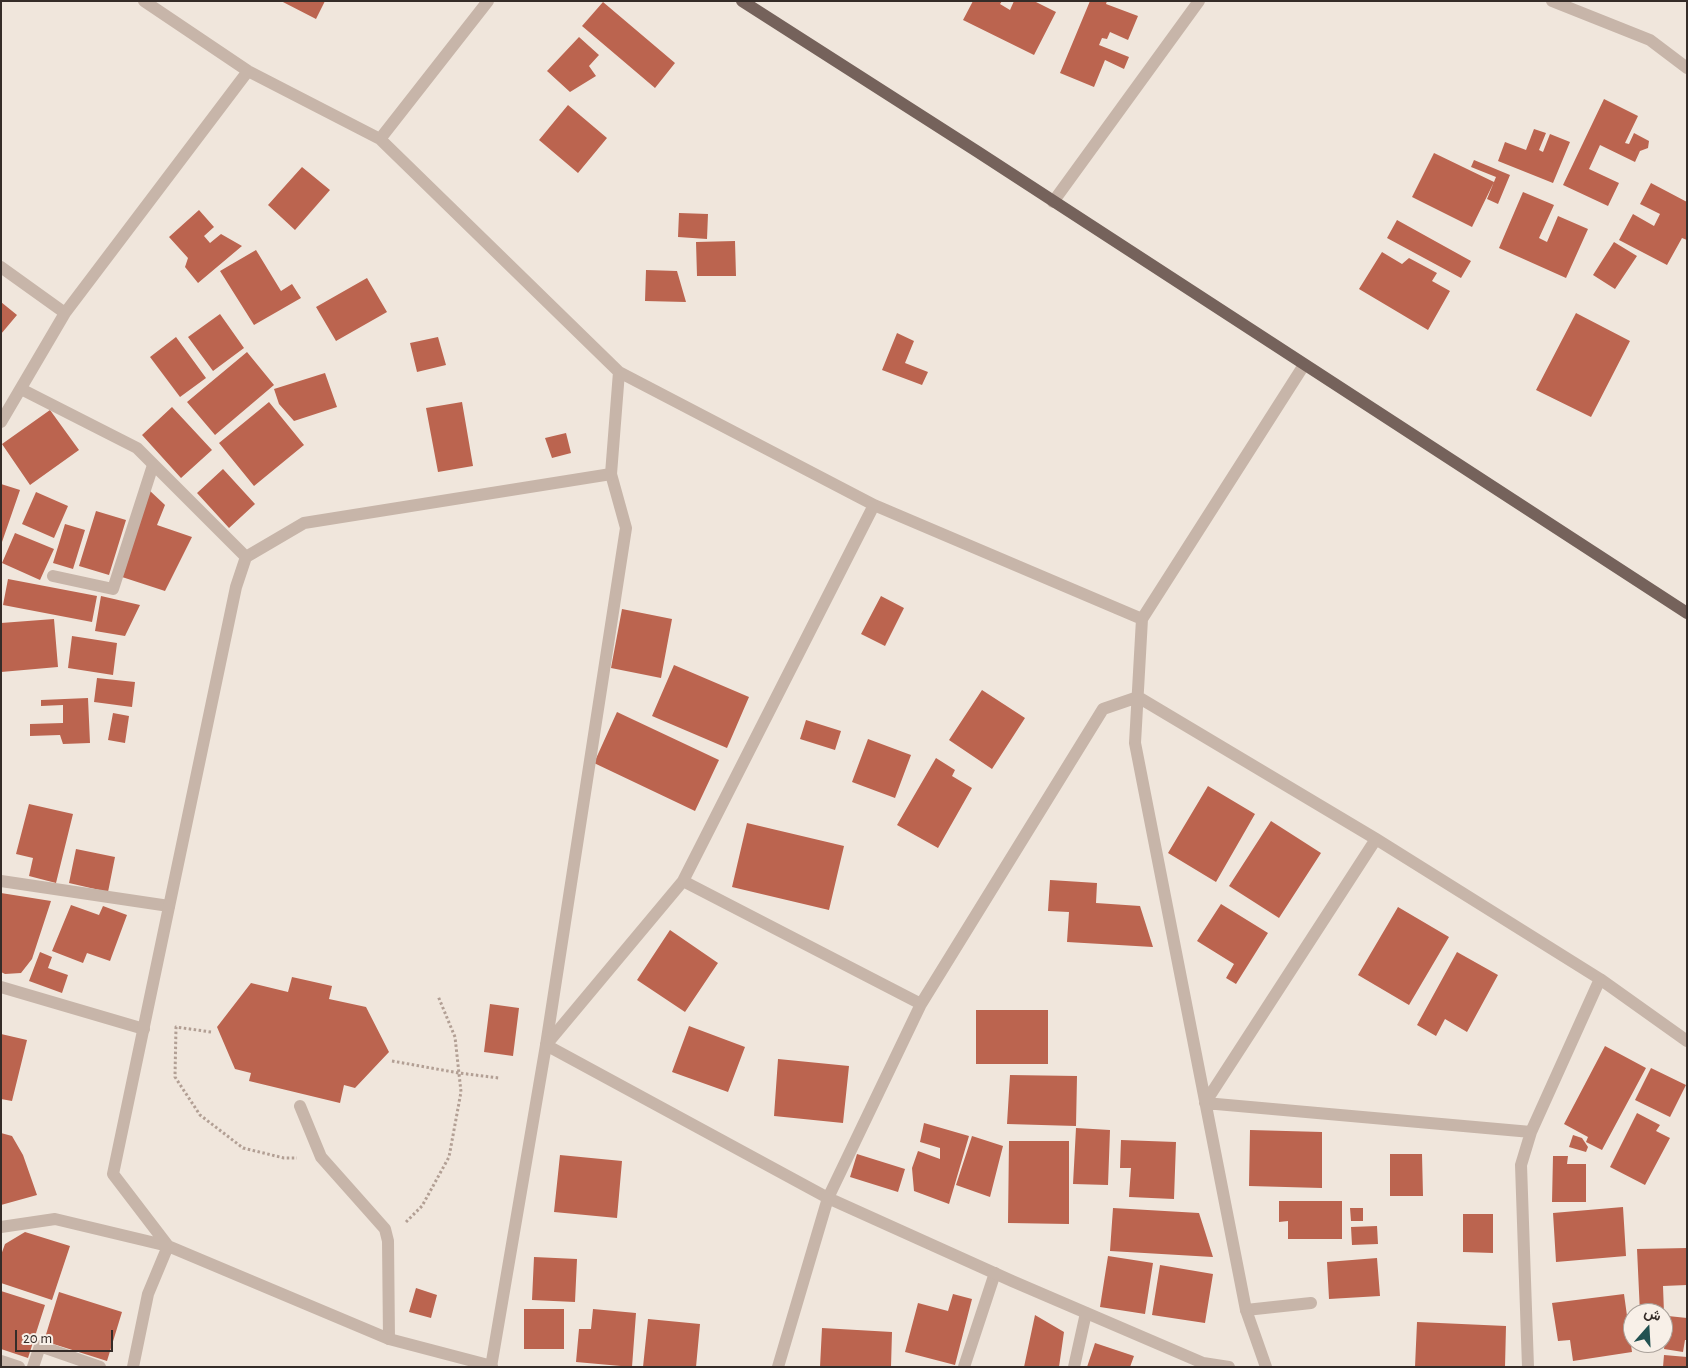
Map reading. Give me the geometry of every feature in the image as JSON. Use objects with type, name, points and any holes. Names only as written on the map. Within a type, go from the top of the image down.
[{"type":"main road","points":[[742,1],[1687,614]]},
{"type":"street","points":[[144,1],[248,71],[380,139],[618,372],[874,505],[1142,619]]},
{"type":"street","points":[[380,139],[488,1]]},
{"type":"street","points":[[1053,202],[1200,1]]},
{"type":"street","points":[[1552,1],[1650,40],[1687,68]]},
{"type":"street","points":[[1,422],[65,313],[248,71]]},
{"type":"street","points":[[1,267],[65,313]]},
{"type":"street","points":[[1266,1367],[1246,1310],[1135,743],[1142,619],[1304,364]]},
{"type":"street","points":[[1,1227],[55,1219],[168,1246],[388,1339],[492,1366],[546,1045],[626,528],[611,474],[618,372]]},
{"type":"street","points":[[21,389],[137,448],[246,557]]},
{"type":"street","points":[[53,576],[112,589],[153,466]]},
{"type":"street","points":[[168,1246],[114,1174],[236,587],[246,557],[304,523],[611,474]]},
{"type":"street","points":[[546,1045],[683,881],[874,505]]},
{"type":"street","points":[[778,1367],[828,1198],[921,1004],[1103,709],[1138,697],[1376,839],[1600,979],[1687,1041]]},
{"type":"street","points":[[1205,1103],[1376,839]]},
{"type":"street","points":[[1,881],[169,906]]},
{"type":"street","points":[[683,881],[921,1004]]},
{"type":"street","points":[[1528,1367],[1521,1165],[1531,1132],[1600,979]]},
{"type":"street","points":[[1,987],[144,1029]]},
{"type":"street","points":[[546,1045],[828,1198],[1086,1313],[1204,1363],[1229,1367]]},
{"type":"street","points":[[1205,1103],[1531,1132]]},
{"type":"street","points":[[300,1106],[321,1157],[385,1229],[388,1241],[388,1339]]},
{"type":"street","points":[[133,1367],[148,1294],[168,1246]]},
{"type":"street","points":[[964,1367],[995,1273]]},
{"type":"street","points":[[1246,1310],[1311,1303]]},
{"type":"street","points":[[1074,1367],[1086,1313]]},
{"type":"street","points":[[33,1367],[40,1346],[100,1367]]},
{"type":"street","points":[[1,1361],[19,1367]]},
{"type":"path","points":[[388,1241],[422,1206],[449,1157],[461,1092],[455,1037],[438,996]]},
{"type":"path","points":[[212,1032],[176,1026],[174,1077],[200,1115],[243,1148],[284,1158],[321,1157]]},
{"type":"path","points":[[392,1061],[499,1078]]},
{"type":"building","points":[[281,1],[325,1],[316,19]]},
{"type":"building","points":[[973,1],[1002,1],[1000,4],[1010,10],[1014,1],[1034,1],[1056,12],[1034,55],[963,20]]},
{"type":"building","points":[[1090,1],[1107,1],[1106,4],[1138,16],[1128,40],[1110,32],[1107,39],[1102,38],[1099,45],[1129,57],[1124,69],[1105,60],[1094,87],[1060,73]]},
{"type":"building","points":[[603,2],[675,63],[655,88],[582,26]]},
{"type":"building","points":[[579,37],[599,55],[589,66],[596,76],[570,92],[547,71]]},
{"type":"building","points":[[1604,99],[1638,116],[1625,143],[1629,144],[1634,133],[1649,141],[1648,148],[1640,151],[1635,162],[1600,145],[1589,169],[1619,183],[1608,206],[1563,185]]},
{"type":"building","points":[[568,105],[607,138],[578,173],[539,140]]},
{"type":"building","points":[[1534,129],[1546,133],[1539,150],[1543,152],[1550,134],[1570,142],[1553,183],[1498,161],[1505,142],[1526,150]]},
{"type":"building","points":[[1434,153],[1494,182],[1472,227],[1412,197]]},
{"type":"building","points":[[1474,160],[1510,175],[1498,204],[1487,199],[1496,177],[1471,167]]},
{"type":"building","points":[[302,167],[330,190],[295,230],[268,205]]},
{"type":"building","points":[[1651,183],[1687,202],[1687,240],[1682,238],[1667,265],[1619,240],[1633,214],[1654,226],[1660,214],[1640,204]]},
{"type":"building","points":[[1523,192],[1554,205],[1539,238],[1547,242],[1558,216],[1588,229],[1566,278],[1499,248]]},
{"type":"building","points":[[199,210],[214,227],[204,236],[210,243],[221,234],[242,246],[198,283],[185,267],[188,258],[169,237]]},
{"type":"building","points":[[679,213],[708,214],[707,239],[678,237]]},
{"type":"building","points":[[1397,220],[1471,261],[1461,278],[1387,238]]},
{"type":"building","points":[[735,241],[736,276],[697,276],[696,242]]},
{"type":"building","points":[[1614,242],[1637,256],[1615,289],[1593,275]]},
{"type":"building","points":[[256,250],[281,291],[292,284],[301,298],[254,325],[220,271]]},
{"type":"building","points":[[1382,252],[1402,264],[1409,258],[1437,273],[1432,281],[1450,291],[1428,330],[1359,289]]},
{"type":"building","points":[[646,270],[677,271],[686,302],[645,301]]},
{"type":"building","points":[[367,278],[387,312],[336,341],[316,307]]},
{"type":"building","points":[[1,302],[17,315],[1,334]]},
{"type":"building","points":[[1576,313],[1630,341],[1591,417],[1536,390]]},
{"type":"building","points":[[220,314],[244,348],[213,371],[188,337]]},
{"type":"building","points":[[897,333],[914,341],[905,363],[928,372],[922,385],[882,370]]},
{"type":"building","points":[[176,337],[206,378],[180,397],[150,357]]},
{"type":"building","points":[[438,337],[446,365],[417,372],[410,343]]},
{"type":"building","points":[[247,352],[274,385],[215,435],[187,402]]},
{"type":"building","points":[[325,373],[337,407],[294,421],[279,404],[274,389]]},
{"type":"building","points":[[269,402],[304,445],[254,486],[219,443]]},
{"type":"building","points":[[462,402],[473,466],[438,472],[426,408]]},
{"type":"building","points":[[172,407],[212,450],[181,478],[142,435]]},
{"type":"building","points":[[50,410],[79,450],[30,485],[2,444]]},
{"type":"building","points":[[566,433],[571,453],[552,458],[545,438]]},
{"type":"building","points":[[223,469],[255,504],[229,528],[197,493]]},
{"type":"building","points":[[1,484],[20,490],[2,542],[1,542]]},
{"type":"building","points":[[148,489],[165,505],[157,525],[192,537],[165,591],[122,577]]},
{"type":"building","points":[[36,492],[68,506],[54,538],[22,524]]},
{"type":"building","points":[[96,511],[126,520],[109,575],[79,566]]},
{"type":"building","points":[[65,524],[85,530],[73,569],[53,563]]},
{"type":"building","points":[[15,533],[54,549],[40,580],[2,563]]},
{"type":"building","points":[[8,579],[97,596],[92,622],[3,605]]},
{"type":"building","points":[[101,596],[140,605],[125,636],[95,631]]},
{"type":"building","points":[[881,596],[904,608],[885,646],[861,634]]},
{"type":"building","points":[[622,609],[672,619],[661,678],[611,668]]},
{"type":"building","points":[[54,619],[58,667],[1,672],[1,623]]},
{"type":"building","points":[[72,636],[117,643],[113,675],[68,668]]},
{"type":"building","points":[[674,665],[749,697],[727,748],[652,716]]},
{"type":"building","points":[[97,678],[135,682],[132,707],[94,702]]},
{"type":"building","points":[[982,690],[1025,718],[992,769],[949,740]]},
{"type":"building","points":[[88,698],[90,743],[63,744],[60,735],[30,736],[30,724],[63,723],[63,705],[41,706],[41,700]]},
{"type":"building","points":[[617,712],[719,760],[695,811],[594,763]]},
{"type":"building","points":[[113,713],[129,716],[125,743],[108,740]]},
{"type":"building","points":[[806,720],[841,731],[835,750],[800,739]]},
{"type":"building","points":[[868,739],[911,755],[895,798],[852,782]]},
{"type":"building","points":[[936,758],[955,770],[952,776],[972,788],[938,848],[897,825]]},
{"type":"building","points":[[1208,786],[1255,814],[1216,882],[1168,853]]},
{"type":"building","points":[[29,804],[73,814],[56,883],[29,876],[33,858],[16,854]]},
{"type":"building","points":[[1271,821],[1321,853],[1279,918],[1229,886]]},
{"type":"building","points":[[747,823],[844,846],[829,910],[732,887]]},
{"type":"building","points":[[76,849],[115,857],[108,892],[69,883]]},
{"type":"building","points":[[1050,880],[1097,883],[1096,903],[1140,906],[1153,947],[1067,942],[1069,912],[1048,911]]},
{"type":"building","points":[[1,893],[51,901],[32,959],[21,973],[5,974],[1,972]]},
{"type":"building","points":[[1221,904],[1268,933],[1236,984],[1226,978],[1234,964],[1197,941]]},
{"type":"building","points":[[71,905],[99,915],[103,906],[127,915],[110,961],[87,953],[83,963],[52,951]]},
{"type":"building","points":[[1398,907],[1449,937],[1409,1005],[1358,975]]},
{"type":"building","points":[[670,930],[718,963],[685,1012],[637,980]]},
{"type":"building","points":[[40,952],[52,957],[48,968],[68,975],[62,993],[29,981]]},
{"type":"building","points":[[1457,952],[1498,975],[1467,1032],[1445,1019],[1436,1036],[1417,1025]]},
{"type":"building","points":[[292,977],[332,986],[329,999],[366,1007],[389,1052],[355,1088],[344,1085],[340,1103],[249,1081],[251,1073],[235,1069],[217,1027],[251,983],[288,992]]},
{"type":"building","points":[[490,1004],[519,1008],[513,1056],[484,1052]]},
{"type":"building","points":[[976,1010],[1048,1010],[1048,1064],[976,1064]]},
{"type":"building","points":[[689,1026],[745,1047],[728,1092],[672,1072]]},
{"type":"building","points":[[1,1034],[27,1040],[12,1101],[1,1099]]},
{"type":"building","points":[[1605,1046],[1646,1068],[1602,1150],[1586,1142],[1588,1137],[1564,1124]]},
{"type":"building","points":[[778,1059],[849,1066],[843,1123],[774,1116]]},
{"type":"building","points":[[1651,1068],[1686,1085],[1670,1117],[1635,1100]]},
{"type":"building","points":[[1010,1075],[1077,1076],[1076,1126],[1007,1124]]},
{"type":"building","points":[[1637,1113],[1660,1125],[1656,1131],[1670,1138],[1645,1185],[1610,1167]]},
{"type":"building","points":[[924,1123],[969,1136],[949,1204],[914,1191],[912,1168],[918,1151],[940,1159],[940,1148],[920,1142]]},
{"type":"building","points":[[1076,1128],[1110,1130],[1108,1185],[1073,1184]]},
{"type":"building","points":[[1250,1130],[1322,1132],[1322,1188],[1249,1186]]},
{"type":"building","points":[[1,1133],[12,1136],[23,1155],[37,1195],[1,1205]]},
{"type":"building","points":[[1573,1135],[1582,1138],[1588,1147],[1586,1152],[1569,1147]]},
{"type":"building","points":[[972,1136],[1003,1146],[990,1197],[956,1185]]},
{"type":"building","points":[[1121,1140],[1176,1142],[1174,1199],[1129,1197],[1131,1168],[1120,1168]]},
{"type":"building","points":[[1009,1141],[1069,1141],[1069,1224],[1008,1223]]},
{"type":"building","points":[[857,1154],[905,1169],[898,1192],[850,1177]]},
{"type":"building","points":[[1390,1154],[1422,1154],[1423,1196],[1390,1196]]},
{"type":"building","points":[[560,1155],[622,1161],[617,1218],[554,1212]]},
{"type":"building","points":[[1553,1156],[1568,1156],[1567,1164],[1586,1164],[1586,1202],[1552,1202]]},
{"type":"building","points":[[1279,1201],[1342,1201],[1342,1239],[1288,1239],[1288,1221],[1279,1222]]},
{"type":"building","points":[[1623,1207],[1626,1256],[1556,1262],[1553,1213]]},
{"type":"building","points":[[1113,1208],[1199,1213],[1213,1257],[1110,1251]]},
{"type":"building","points":[[1350,1208],[1363,1208],[1363,1221],[1351,1221]]},
{"type":"building","points":[[1463,1214],[1493,1214],[1493,1253],[1463,1252]]},
{"type":"building","points":[[1377,1226],[1378,1244],[1352,1245],[1351,1227]]},
{"type":"building","points":[[25,1232],[70,1246],[52,1300],[1,1283],[1,1255],[5,1244]]},
{"type":"building","points":[[1687,1248],[1687,1285],[1663,1286],[1664,1303],[1640,1303],[1637,1249]]},
{"type":"building","points":[[1108,1256],[1153,1263],[1145,1314],[1100,1307]]},
{"type":"building","points":[[534,1257],[577,1259],[575,1302],[532,1300]]},
{"type":"building","points":[[1377,1258],[1380,1296],[1329,1299],[1327,1262]]},
{"type":"building","points":[[1160,1265],[1213,1274],[1205,1323],[1152,1315]]},
{"type":"building","points":[[416,1288],[437,1295],[431,1318],[409,1312]]},
{"type":"building","points":[[1,1291],[45,1305],[28,1358],[1,1349]]},
{"type":"building","points":[[59,1292],[122,1312],[107,1361],[44,1341]]},
{"type":"building","points":[[953,1294],[972,1299],[955,1365],[905,1352],[918,1303],[948,1311]]},
{"type":"building","points":[[1624,1294],[1623,1353],[1625,1353],[1573,1361],[1570,1340],[1558,1341],[1552,1303]]},
{"type":"building","points":[[524,1309],[564,1309],[564,1349],[524,1349]]},
{"type":"building","points":[[593,1309],[636,1313],[632,1367],[576,1362],[579,1329],[591,1329]]},
{"type":"building","points":[[1035,1315],[1064,1332],[1059,1367],[1024,1367]]},
{"type":"building","points":[[1673,1317],[1687,1318],[1687,1340],[1685,1340],[1683,1352],[1673,1350]]},
{"type":"building","points":[[648,1319],[700,1324],[696,1367],[643,1367]]},
{"type":"building","points":[[1417,1322],[1506,1326],[1505,1367],[1415,1367]]},
{"type":"building","points":[[822,1328],[892,1332],[891,1367],[820,1367]]},
{"type":"building","points":[[1095,1343],[1134,1356],[1130,1367],[1087,1367]]},
{"type":"building","points":[[1664,1355],[1687,1357],[1687,1367],[1663,1367]]}]
